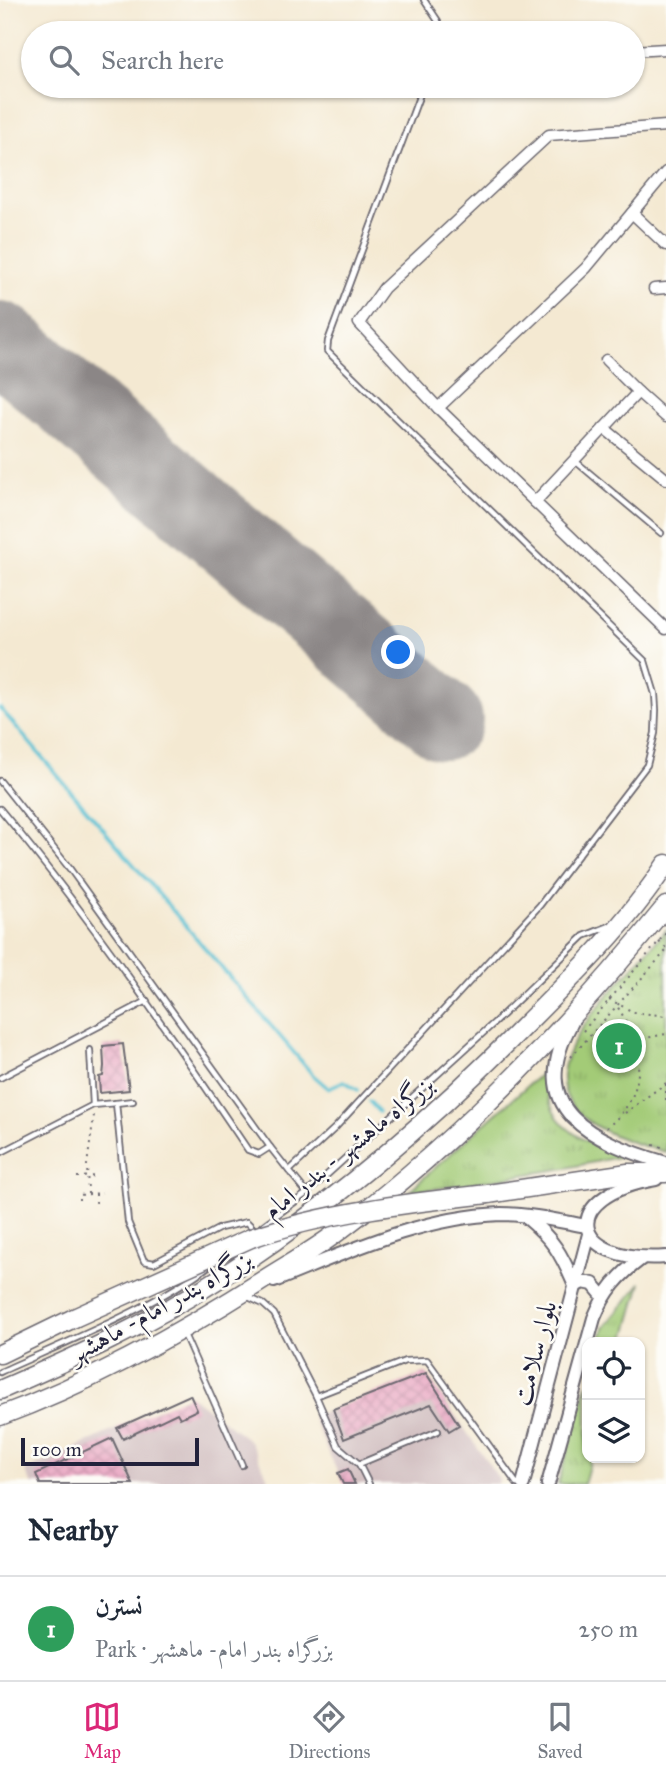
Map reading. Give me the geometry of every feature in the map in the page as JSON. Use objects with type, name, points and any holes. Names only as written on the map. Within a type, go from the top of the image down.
[{"type":"highway","name":"بزرگراه ماهشهر - بندر امام","points":[[0,1390],[101,1345],[216,1281],[322,1208],[447,1104],[583,966],[666,864]]},
{"type":"highway","name":"بزرگراه بندر امام- ماهشهر","points":[[0,1416],[112,1367],[241,1294],[349,1223],[501,1089],[582,1005],[604,994],[666,906]]},
{"type":"highway","points":[[0,1354],[74,1318],[278,1228],[347,1214],[628,1173],[666,1175]]},
{"type":"main road","points":[[582,1005],[556,1060],[558,1095],[568,1113],[596,1138],[666,1163]]},
{"type":"main road","name":"بلوار سلامت","points":[[523,1484],[575,1286],[588,1230],[589,1212],[606,1195],[628,1185],[666,1175]]},
{"type":"main road","points":[[241,1294],[399,1233],[469,1217],[525,1216],[588,1230],[607,1251],[642,1258],[666,1257]]},
{"type":"main road","points":[[525,1216],[549,1236],[561,1252],[575,1286],[583,1282],[593,1284],[603,1296]]},
{"type":"main road","name":"بلوار سلامت","points":[[548,1484],[594,1318],[603,1296],[625,1271],[642,1258]]},
{"type":"street","points":[[645,50],[666,49]]},
{"type":"street","points":[[666,126],[550,135],[384,288],[359,323],[438,408],[666,629]]},
{"type":"street","points":[[438,408],[586,268],[666,173]]},
{"type":"street","points":[[632,213],[666,245]]},
{"type":"street","points":[[654,289],[666,288]]},
{"type":"street","points":[[606,360],[666,417]]},
{"type":"street","points":[[535,502],[638,392]]},
{"type":"street","points":[[604,428],[666,479]]},
{"type":"lane","points":[[424,0],[438,21]]},
{"type":"lane","points":[[289,1171],[335,1128],[540,905],[647,765],[655,733],[655,694],[645,661],[634,647],[327,351],[328,341],[419,98]]},
{"type":"lane","points":[[574,460],[661,533]]},
{"type":"lane","points":[[0,781],[70,869],[270,1147],[307,1194]]},
{"type":"lane","points":[[0,809],[47,865],[147,1001],[248,1150],[255,1154],[270,1147]]},
{"type":"lane","points":[[0,1372],[84,1334],[193,1278],[307,1194],[494,1023],[584,936],[619,922]]},
{"type":"lane","points":[[0,1077],[147,1001]]},
{"type":"lane","points":[[90,1050],[93,1105]]},
{"type":"lane","points":[[0,1153],[93,1105],[133,1101]]},
{"type":"lane","points":[[116,1103],[128,1222],[144,1261],[154,1263],[220,1228],[247,1222],[257,1231]]},
{"type":"lane","points":[[241,1294],[263,1304],[274,1314],[338,1446],[359,1464],[369,1484]]},
{"type":"lane","points":[[181,1328],[242,1465]]},
{"type":"lane","points":[[316,1396],[405,1361],[427,1360],[517,1484]]},
{"type":"lane","points":[[359,1464],[438,1431]]},
{"type":"path","points":[[581,1034],[604,994],[666,933]]},
{"type":"path","points":[[575,1043],[566,1063],[666,951]]},
{"type":"path","points":[[604,994],[617,1006],[637,1046],[636,1085],[625,1114]]},
{"type":"path","points":[[617,1006],[632,1012],[666,1016]]},
{"type":"path","points":[[637,1046],[646,1038],[666,1034]]},
{"type":"path","points":[[616,1133],[604,1129],[666,1084]]},
{"type":"path","points":[[666,1084],[666,1101]]},
{"type":"path","points":[[88,1194],[93,1105]]},
{"type":"path","points":[[653,1145],[666,1148]]},
{"type":"path","points":[[77,1177],[96,1175]]},
{"type":"path","points":[[96,1193],[95,1203],[101,1202]]},
{"type":"path","points":[[79,1200],[79,1195],[102,1193]]},
{"type":"shaded area","points":[[426,1373],[499,1479],[498,1484],[343,1484],[312,1417]]},
{"type":"shaded area","points":[[190,1395],[250,1441],[271,1484],[32,1484],[25,1471]]},
{"type":"green space","points":[[666,930],[666,1152],[609,1133],[576,1110],[563,1085],[567,1057],[583,1027]]},
{"type":"green space","points":[[544,1071],[549,1099],[562,1122],[580,1137],[623,1156],[566,1168],[434,1189],[410,1190]]},
{"type":"green space","points":[[641,1283],[625,1337],[601,1337],[604,1328]]},
{"type":"green space","points":[[582,1401],[582,1463],[590,1463],[584,1484],[558,1484]]},
{"type":"building","points":[[123,1044],[129,1090],[100,1093],[99,1077],[103,1076],[104,1066],[103,1046]]},
{"type":"building","points":[[426,1373],[459,1425],[449,1431],[431,1404],[344,1439],[333,1409]]},
{"type":"building","points":[[190,1395],[197,1410],[180,1418],[177,1413],[123,1439],[117,1428]]},
{"type":"building","points":[[112,1438],[133,1484],[40,1484],[36,1474]]},
{"type":"building","points":[[348,1469],[355,1484],[343,1484],[338,1473]]},
{"type":"waterway","points":[[0,708],[313,1075],[328,1088],[344,1081],[358,1090]]},
{"type":"waterway","points":[[369,1101],[379,1112]]},
{"type":"runway","points":[[0,341],[443,720]]},
{"type":"place","name":"نسترن","points":[[619,1046]]}]
